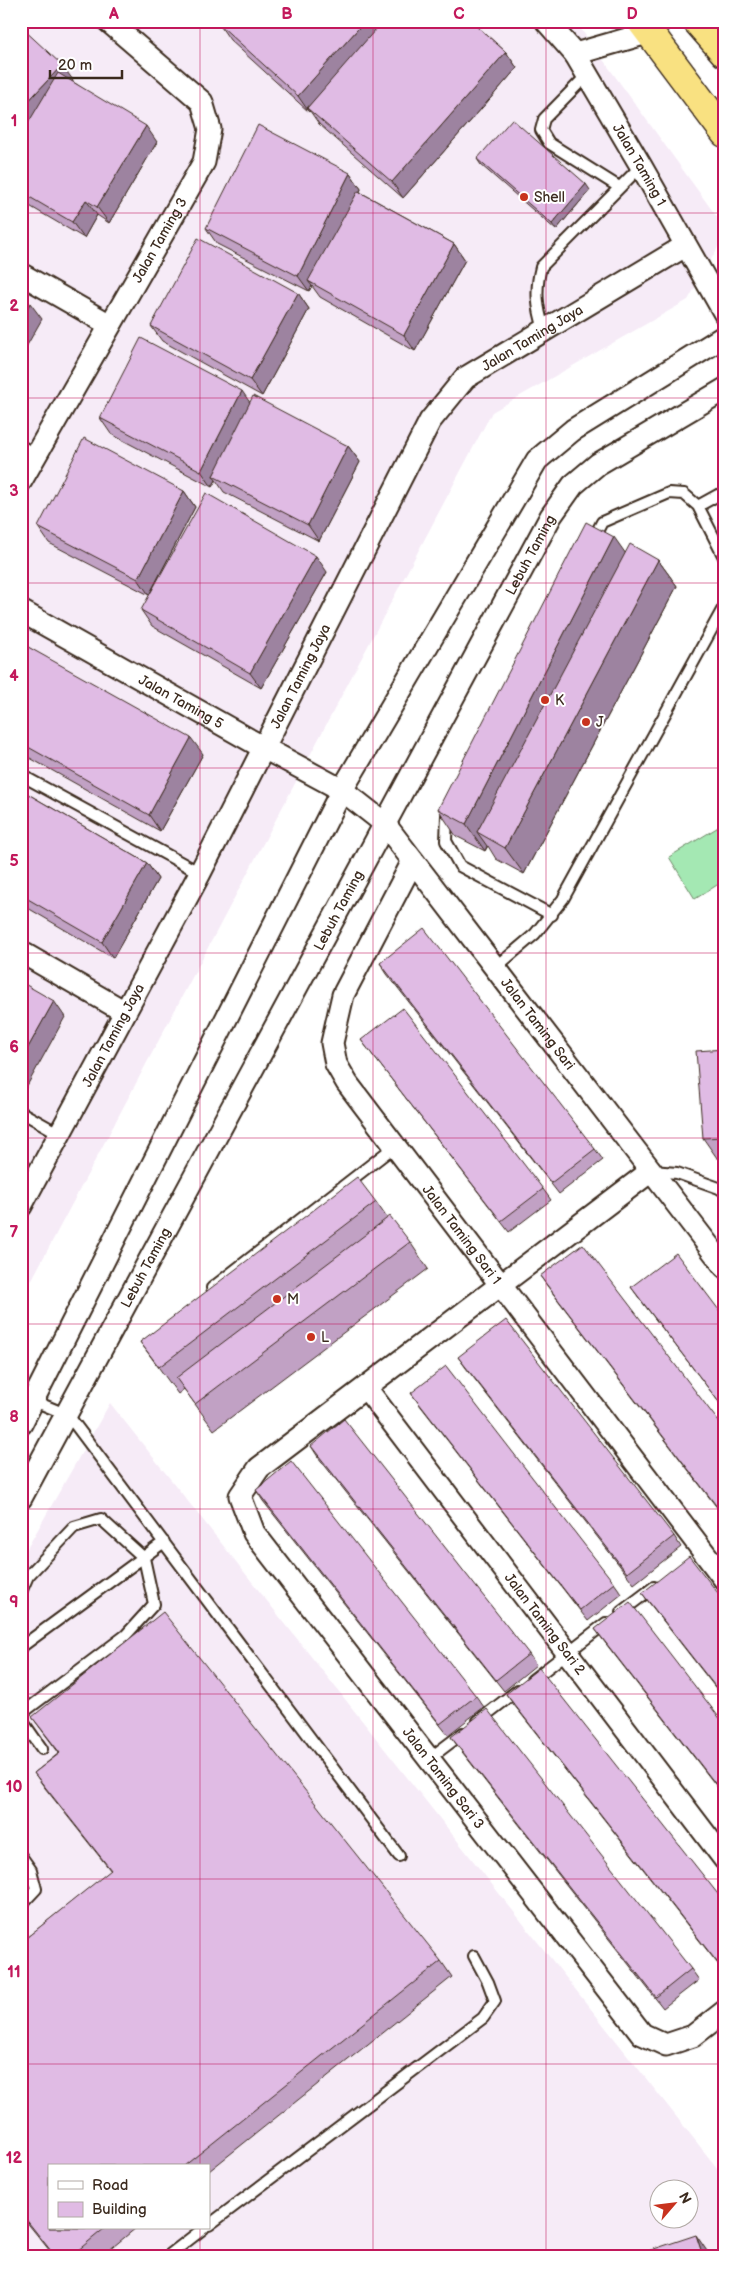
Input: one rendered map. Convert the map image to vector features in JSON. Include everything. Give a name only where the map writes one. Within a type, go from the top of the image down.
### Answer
[{"type":"highway","points":[[697,21],[725,53]]},
{"type":"highway","points":[[646,27],[725,133]]},
{"type":"street","name":"Jalan Taming 3","points":[[21,481],[29,450],[110,325],[204,162],[210,129],[202,102],[108,21]]},
{"type":"street","name":"Jalan Taming 1","points":[[546,21],[575,54],[725,314]]},
{"type":"street","points":[[575,54],[646,27]]},
{"type":"street","name":"Jalan Taming Jaya","points":[[21,1206],[200,873],[430,421],[465,378],[685,246]]},
{"type":"street","points":[[21,274],[110,325]]},
{"type":"street","points":[[21,1424],[342,790],[537,460],[573,430],[725,336]]},
{"type":"street","name":"Lebuh Taming","points":[[21,1498],[551,516],[572,485],[598,464],[725,388]]},
{"type":"street","name":"Jalan Taming 5","points":[[21,611],[342,790]]},
{"type":"street","name":"Jalan Taming Sari","points":[[342,790],[384,823],[725,1267]]},
{"type":"street","name":"Jalan Taming Sari 1","points":[[414,861],[343,995],[332,1043],[336,1064],[347,1083],[500,1285],[698,1553],[722,1570]]},
{"type":"street","points":[[21,952],[125,1012]]},
{"type":"street","points":[[366,1388],[651,1171]]},
{"type":"street","name":"Jalan Taming Sari 3","points":[[366,1388],[259,1468],[240,1496],[254,1533],[642,2034],[666,2045],[693,2036],[725,2011]]},
{"type":"street","name":"Jalan Taming Sari 2","points":[[366,1388],[725,1860]]},
{"type":"lane","points":[[587,75],[544,120],[541,130],[549,143],[619,187]]},
{"type":"lane","points":[[544,329],[538,311],[536,286],[540,267],[641,166]]},
{"type":"lane","points":[[589,548],[602,522],[669,493],[684,494],[698,506],[725,560]]},
{"type":"lane","points":[[698,506],[718,495],[725,494]]},
{"type":"lane","points":[[495,968],[535,934],[552,915],[568,890],[725,605]]},
{"type":"lane","points":[[21,775],[200,873]]},
{"type":"lane","points":[[456,798],[447,815],[446,841],[460,866],[552,915]]},
{"type":"lane","points":[[21,1112],[60,1134]]},
{"type":"lane","points":[[202,1295],[395,1146]]},
{"type":"lane","points":[[651,1171],[677,1173],[719,1188],[725,1192]]},
{"type":"lane","points":[[34,1401],[68,1414],[399,1856]]},
{"type":"lane","points":[[21,1592],[28,1576],[74,1527],[101,1519],[144,1558],[154,1604],[126,1635],[21,1714]]},
{"type":"lane","points":[[21,1647],[164,1542]]},
{"type":"lane","points":[[430,1758],[662,1580]]},
{"type":"lane","points":[[21,1719],[42,1750]]},
{"type":"lane","points":[[21,1856],[31,1870],[36,1889],[21,1905]]},
{"type":"lane","points":[[210,2224],[483,2018],[495,2001],[488,1982],[474,1956]]},
{"type":"lane","points":[[168,2256],[201,2230]]},
{"type":"shaded area","points":[[21,21],[575,21],[725,228],[725,235],[688,300],[492,412],[21,1300]]},
{"type":"shaded area","points":[[110,1403],[725,2178],[725,2256],[21,2256],[21,1559]]},
{"type":"green space","points":[[725,823],[725,880],[695,899],[669,857]]},
{"type":"building","points":[[221,21],[365,21],[298,96],[219,24]]},
{"type":"building","points":[[383,21],[471,21],[506,52],[392,182],[307,108]]},
{"type":"building","points":[[21,27],[62,65],[21,109]]},
{"type":"building","points":[[58,73],[146,126],[97,207],[86,200],[72,222],[21,192],[21,135]]},
{"type":"building","points":[[512,119],[586,184],[552,224],[477,159]]},
{"type":"building","points":[[258,125],[350,173],[298,276],[206,228]]},
{"type":"building","points":[[358,191],[454,244],[404,335],[308,281]]},
{"type":"building","points":[[198,238],[298,293],[250,380],[151,326]]},
{"type":"building","points":[[21,298],[30,303],[21,320]]},
{"type":"building","points":[[141,338],[242,391],[201,471],[100,418]]},
{"type":"building","points":[[253,396],[348,446],[308,525],[213,476]]},
{"type":"building","points":[[84,438],[184,491],[138,579],[38,527]]},
{"type":"building","points":[[206,493],[316,556],[250,673],[141,610]]},
{"type":"building","points":[[586,522],[614,537],[466,824],[438,809]]},
{"type":"building","points":[[630,544],[658,560],[505,848],[477,832]]},
{"type":"building","points":[[21,643],[191,738],[149,815],[21,743]]},
{"type":"building","points":[[21,790],[147,863],[102,942],[21,895]]},
{"type":"building","points":[[424,928],[595,1149],[551,1183],[380,963]]},
{"type":"building","points":[[21,982],[54,1001],[21,1060]]},
{"type":"building","points":[[403,1008],[543,1189],[501,1221],[361,1040]]},
{"type":"building","points":[[725,1049],[725,1137],[703,1138],[696,1051]]},
{"type":"building","points":[[357,1177],[376,1202],[159,1367],[140,1342]]},
{"type":"building","points":[[390,1216],[410,1242],[195,1404],[176,1378]]},
{"type":"building","points":[[583,1244],[725,1430],[725,1517],[540,1276]]},
{"type":"building","points":[[676,1253],[725,1318],[725,1410],[631,1287]]},
{"type":"building","points":[[506,1320],[674,1536],[627,1573],[458,1357]]},
{"type":"building","points":[[446,1366],[614,1583],[580,1610],[411,1393]]},
{"type":"building","points":[[344,1419],[529,1654],[496,1680],[311,1446]]},
{"type":"building","points":[[291,1461],[476,1696],[440,1724],[256,1490]]},
{"type":"building","points":[[689,1556],[725,1602],[725,1699],[642,1593]]},
{"type":"building","points":[[630,1602],[725,1725],[725,1796],[595,1629]]},
{"type":"building","points":[[163,1612],[441,1961],[187,2164],[48,2164],[48,2230],[103,2230],[71,2256],[55,2256],[21,2213],[21,1942],[111,1870],[34,1773],[60,1753],[32,1717]]},
{"type":"building","points":[[539,1668],[725,1903],[725,1956],[717,1962],[506,1694]]},
{"type":"building","points":[[487,1709],[691,1969],[656,1997],[451,1737]]},
{"type":"building","points":[[696,2235],[703,2256],[633,2256]]},
{"type":"place","name":"Shell","points":[[524,197]]},
{"type":"place","name":"K","points":[[545,700]]},
{"type":"place","name":"J","points":[[586,722]]},
{"type":"place","name":"M","points":[[277,1299]]},
{"type":"place","name":"L","points":[[311,1337]]}]
